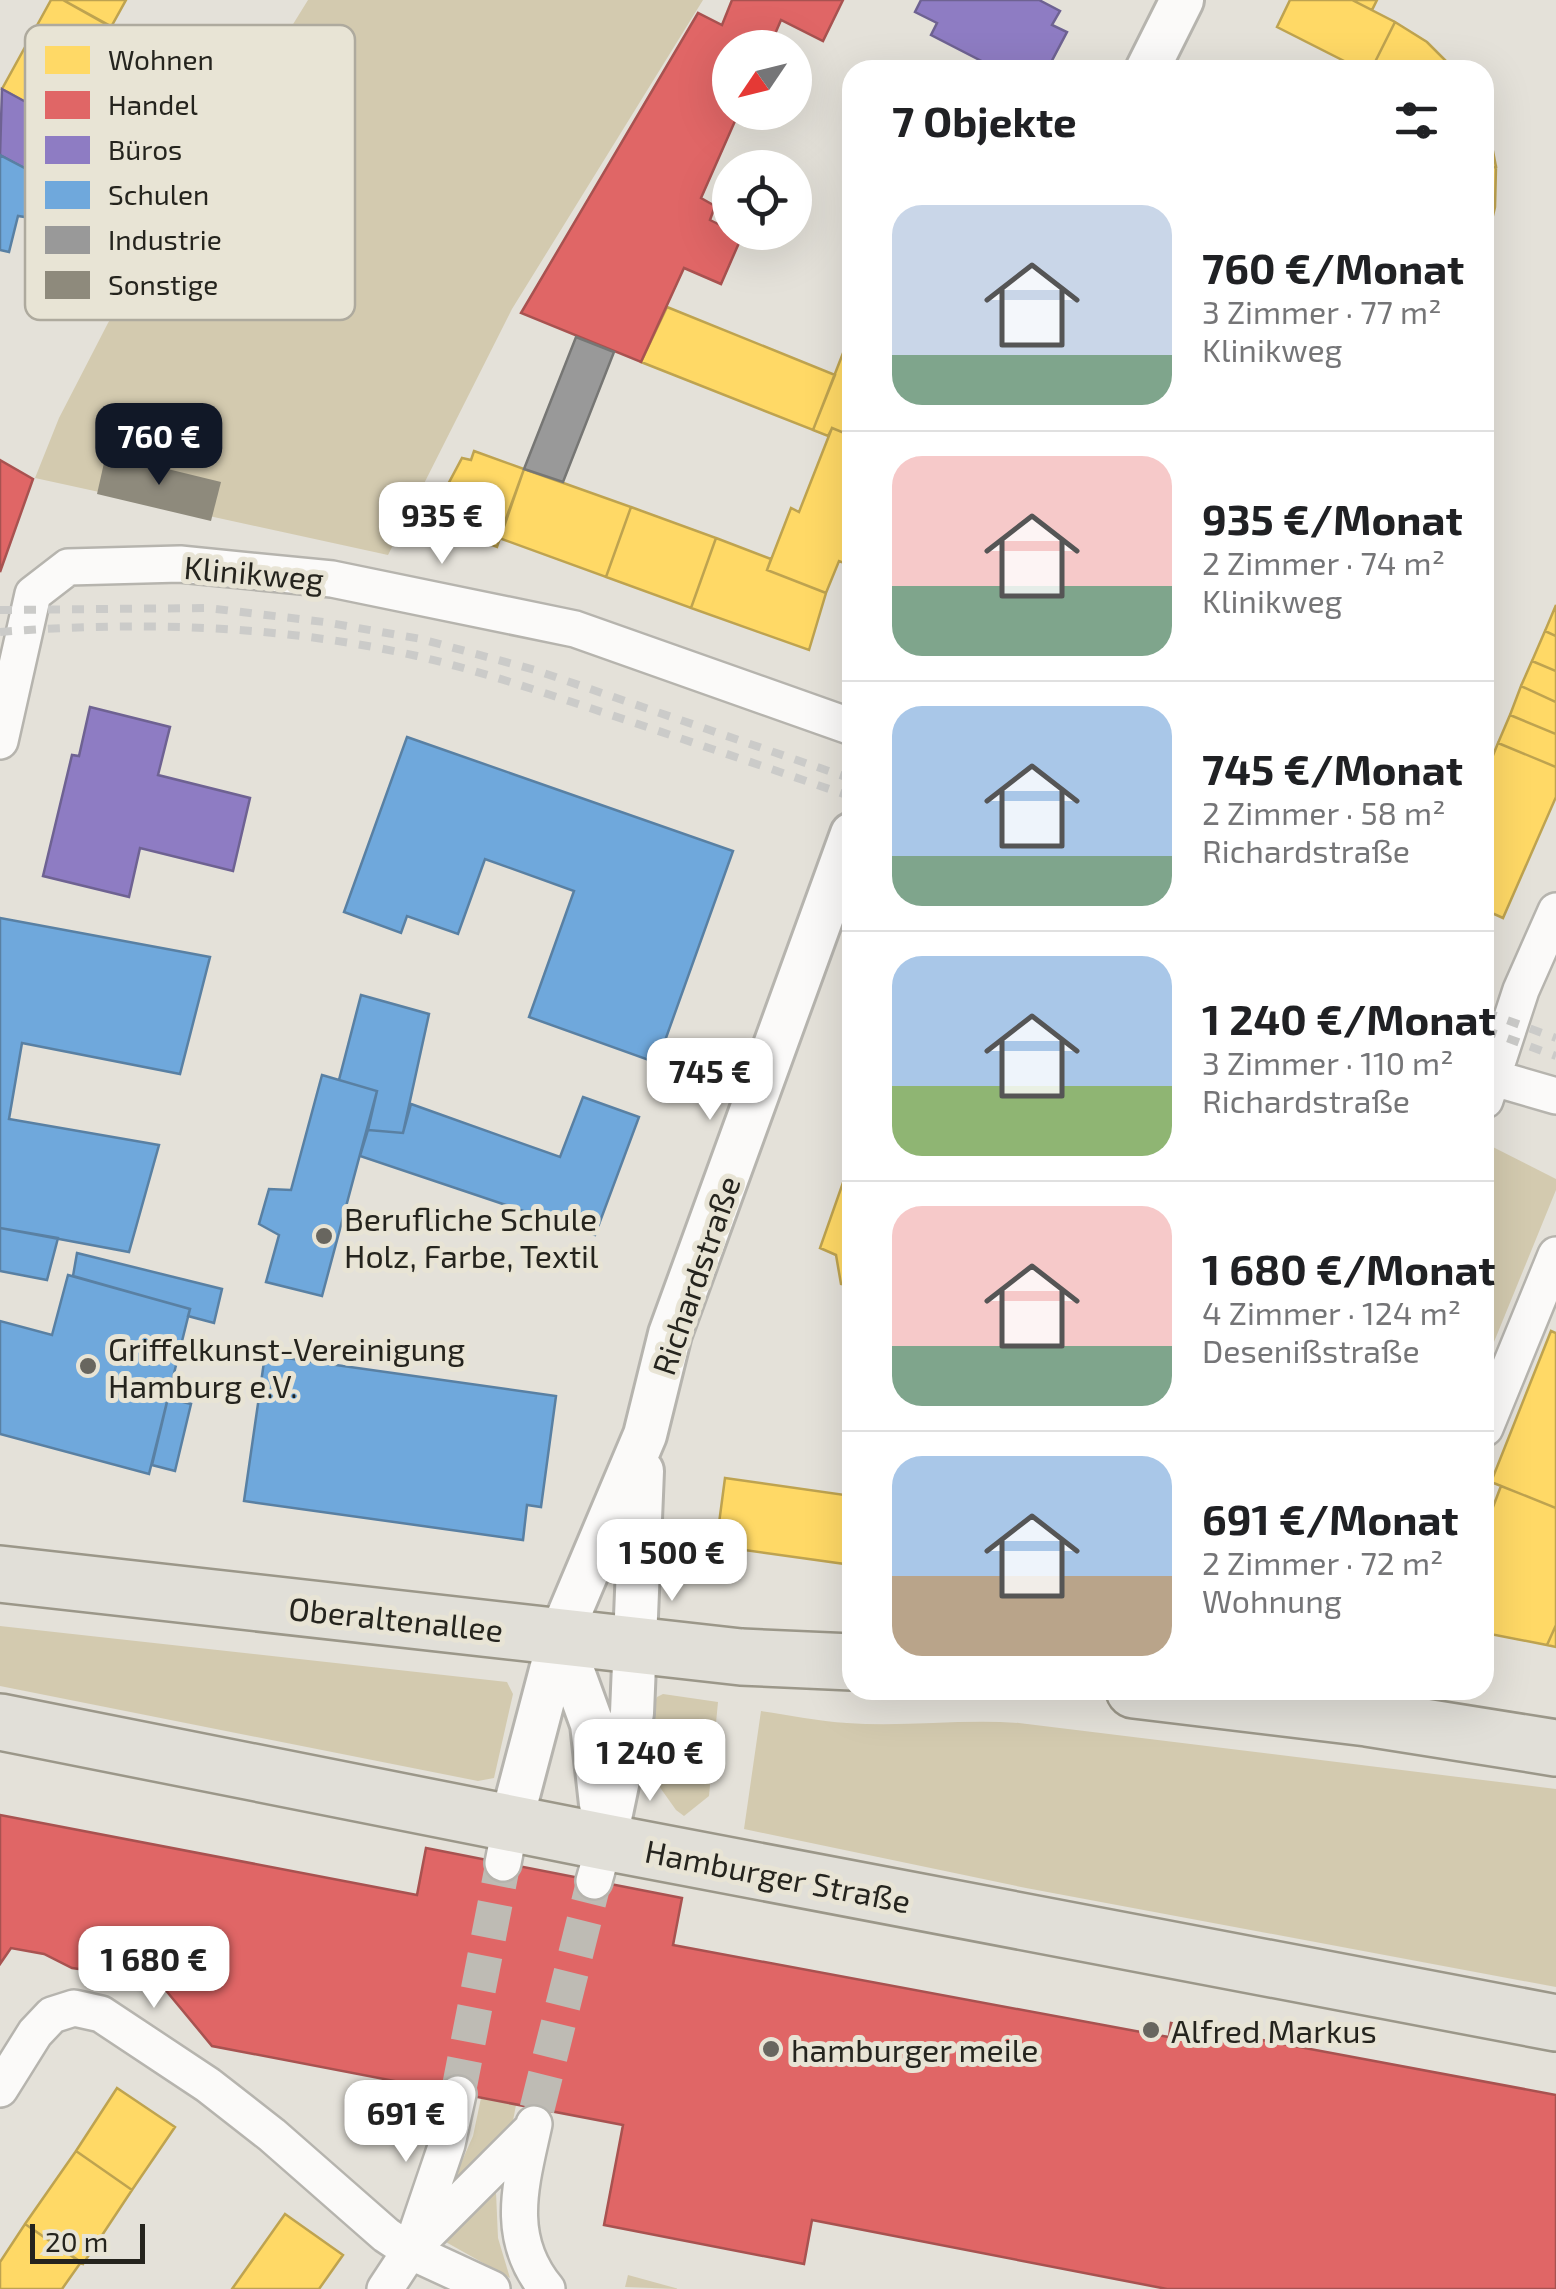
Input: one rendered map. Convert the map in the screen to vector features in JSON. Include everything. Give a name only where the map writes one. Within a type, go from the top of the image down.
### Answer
[{"type":"main road","name":"Oberaltenallee","points":[[0,1574],[760,1659],[842,1662]]},
{"type":"main road","points":[[1291,1700],[1372,1704],[1556,1748]]},
{"type":"main road","name":"Hamburger Straße","points":[[0,1722],[600,1862],[1556,2023]]},
{"type":"street","points":[[1152,60],[1182,0]]},
{"type":"street","name":"Klinikweg","points":[[0,742],[34,594],[68,567],[180,564],[332,579],[526,617],[575,629],[842,722]]},
{"type":"street","name":"Richardstraße","points":[[507,1842],[560,1636],[645,1436],[670,1334],[842,861]]},
{"type":"street","points":[[1494,1076],[1521,990],[1556,911]]},
{"type":"street","points":[[1494,1089],[1556,1096]]},
{"type":"street","points":[[1494,1406],[1556,1255]]},
{"type":"street","name":"Richardstraße","points":[[600,1862],[632,1713],[645,1436]]},
{"type":"street","points":[[560,1636],[592,1724],[600,1862]]},
{"type":"street","points":[[0,2089],[41,2024],[62,2010],[88,2009],[102,2014],[208,2085],[272,2135],[386,2235],[410,2251],[492,2289]]},
{"type":"street","points":[[410,2251],[447,2144],[458,2094]]},
{"type":"street","points":[[385,2289],[410,2251],[535,2119],[518,2221],[524,2253],[547,2289]]},
{"type":"shaded area","points":[[308,0],[703,0],[512,309],[388,555],[35,478],[59,418],[110,320],[355,320],[355,25],[293,25]]},
{"type":"shaded area","points":[[1494,1148],[1556,1179],[1556,1190],[1494,1342]]},
{"type":"shaded area","points":[[0,1626],[507,1682],[513,1694],[494,1778],[478,1781],[0,1686]]},
{"type":"shaded area","points":[[663,1694],[718,1702],[709,1796],[684,1816],[649,1772],[654,1704]]},
{"type":"shaded area","points":[[761,1711],[847,1723],[1019,1723],[1556,1789],[1556,1987],[1026,1888],[744,1829]]},
{"type":"shaded area","points":[[481,2098],[516,2105],[512,2126],[456,2182],[473,2136]]},
{"type":"shaded area","points":[[496,2192],[498,2238],[510,2278],[444,2241]]},
{"type":"shaded area","points":[[628,2275],[679,2289],[625,2287]]},
{"type":"building: Wohnen","points":[[51,0],[63,0],[109,25],[37,25]]},
{"type":"building: Wohnen","points":[[63,0],[126,0],[112,25]]},
{"type":"building: Wohnen","points":[[1290,0],[1352,0],[1395,22],[1376,60],[1342,60],[1277,27]]},
{"type":"building: Wohnen","points":[[1352,0],[1377,0],[1372,10]]},
{"type":"building: Wohnen","points":[[1395,22],[1427,42],[1445,60],[1376,60]]},
{"type":"building: Wohnen","points":[[25,47],[25,102],[2,89]]},
{"type":"building: Wohnen","points":[[667,307],[835,375],[813,430],[641,362]]},
{"type":"building: Wohnen","points":[[842,356],[842,432],[832,428],[828,436],[813,430]]},
{"type":"building: Wohnen","points":[[832,428],[842,432],[842,562],[839,561],[826,593],[767,570],[791,508],[799,512]]},
{"type":"building: Wohnen","points":[[474,451],[524,469],[497,547],[428,522],[462,458],[471,460]]},
{"type":"building: Wohnen","points":[[524,469],[631,507],[606,577],[499,538]]},
{"type":"building: Wohnen","points":[[631,507],[716,538],[691,608],[606,577]]},
{"type":"building: Wohnen","points":[[716,538],[771,559],[767,570],[826,593],[809,650],[691,608]]},
{"type":"building: Wohnen","points":[[1556,605],[1556,636],[1545,631]]},
{"type":"building: Wohnen","points":[[1545,631],[1556,636],[1556,671],[1532,661]]},
{"type":"building: Wohnen","points":[[1532,661],[1556,671],[1556,702],[1521,686]]},
{"type":"building: Wohnen","points":[[1521,686],[1556,702],[1556,734],[1510,715]]},
{"type":"building: Wohnen","points":[[1510,715],[1556,734],[1556,767],[1498,743]]},
{"type":"building: Wohnen","points":[[1498,743],[1556,767],[1556,797],[1503,918],[1494,914],[1494,753]]},
{"type":"building: Wohnen","points":[[842,1185],[842,1284],[836,1255],[820,1248]]},
{"type":"building: Wohnen","points":[[1551,1331],[1556,1333],[1556,1508],[1494,1483],[1494,1474]]},
{"type":"building: Wohnen","points":[[725,1478],[842,1495],[842,1564],[716,1546]]},
{"type":"building: Wohnen","points":[[1501,1486],[1556,1508],[1556,1625],[1547,1645],[1494,1635],[1494,1504]]},
{"type":"building: Wohnen","points":[[1556,1625],[1556,1647],[1547,1645]]},
{"type":"building: Wohnen","points":[[117,2088],[175,2127],[132,2190],[76,2151]]},
{"type":"building: Wohnen","points":[[76,2151],[132,2190],[83,2264],[25,2224]]},
{"type":"building: Wohnen","points":[[285,2214],[343,2255],[319,2289],[232,2289]]},
{"type":"building: Wohnen","points":[[25,2224],[81,2262],[62,2289],[0,2289],[0,2262]]},
{"type":"building: Handel","points":[[732,0],[843,0],[823,41],[812,36],[812,30],[801,30],[781,20],[777,30],[712,30],[712,130],[731,130],[722,150],[712,150],[712,173],[701,198],[712,204],[712,250],[736,250],[721,284],[684,268],[641,362],[521,313],[698,13],[722,25]]},
{"type":"building: Handel","points":[[0,460],[33,479],[0,572]]},
{"type":"building: Handel","name":"hamburger meile","points":[[0,1815],[417,1895],[426,1848],[682,1898],[673,1945],[1157,2035],[1169,2037],[1171,2023],[1556,2095],[1556,2289],[1167,2289],[812,2220],[804,2264],[604,2225],[623,2125],[212,2046],[154,1976],[106,1965],[86,1970],[72,1968],[44,1954],[11,1948],[0,1964]]},
{"type":"building: Büros","points":[[921,0],[1039,0],[1060,11],[1052,25],[1067,32],[1052,60],[980,60],[931,35],[937,23],[915,12]]},
{"type":"building: Büros","points":[[2,89],[25,102],[25,169],[0,155]]},
{"type":"building: Büros","points":[[90,707],[170,727],[158,775],[250,798],[233,871],[140,848],[129,897],[43,876],[72,755],[79,756]]},
{"type":"building: Schulen","points":[[0,155],[25,168],[25,217],[18,216],[9,252],[0,250]]},
{"type":"building: Schulen","points":[[407,737],[733,851],[657,1063],[529,1017],[574,891],[485,859],[458,934],[407,916],[401,933],[344,912]]},
{"type":"building: Schulen","points":[[0,918],[210,957],[180,1074],[22,1043],[9,1119],[159,1145],[129,1252],[0,1228]]},
{"type":"building: Schulen","points":[[361,995],[429,1014],[403,1133],[368,1130],[377,1091],[339,1080]]},
{"type":"building: Schulen","points":[[322,1075],[377,1091],[322,1296],[266,1282],[279,1235],[259,1224],[269,1189],[291,1190]]},
{"type":"building: Schulen","points":[[583,1097],[639,1117],[595,1235],[360,1156],[368,1130],[403,1133],[411,1104],[560,1157]]},
{"type":"building: Schulen","points":[[0,1228],[58,1238],[47,1280],[0,1271]]},
{"type":"building: Schulen","points":[[77,1253],[222,1289],[214,1323],[188,1316],[190,1309],[73,1276]]},
{"type":"building: Schulen","name":"Griffelkunst-Vereinigung Hamburg e.V.","points":[[68,1275],[190,1309],[149,1474],[0,1434],[0,1321],[52,1335]]},
{"type":"building: Schulen","points":[[265,1355],[556,1396],[541,1507],[527,1505],[523,1540],[244,1501]]},
{"type":"building: Schulen","points":[[168,1398],[191,1404],[175,1471],[152,1465]]},
{"type":"building: Industrie","points":[[576,337],[614,352],[563,482],[524,469]]},
{"type":"building: Sonstige","points":[[106,454],[221,482],[211,521],[97,494]]},
{"type":"tunnel","points":[[458,2094],[503,1863]]},
{"type":"tunnel","points":[[537,2109],[594,1881]]},
{"type":"railway","points":[[0,610],[208,608],[421,639],[535,670],[842,776]]},
{"type":"railway","points":[[0,632],[210,628],[365,646],[497,678],[842,794]]},
{"type":"railway","points":[[1494,1015],[1556,1038]]},
{"type":"railway","points":[[1494,1033],[1556,1056]]},
{"type":"place","name":"Berufliche Schule Holz, Farbe, Textil","points":[[324,1236]]},
{"type":"place","name":"Griffelkunst-Vereinigung Hamburg e.V.","points":[[88,1366]]},
{"type":"place","name":"Alfred Markus","points":[[1151,2030]]},
{"type":"place","name":"hamburger meile","points":[[771,2049]]}]
